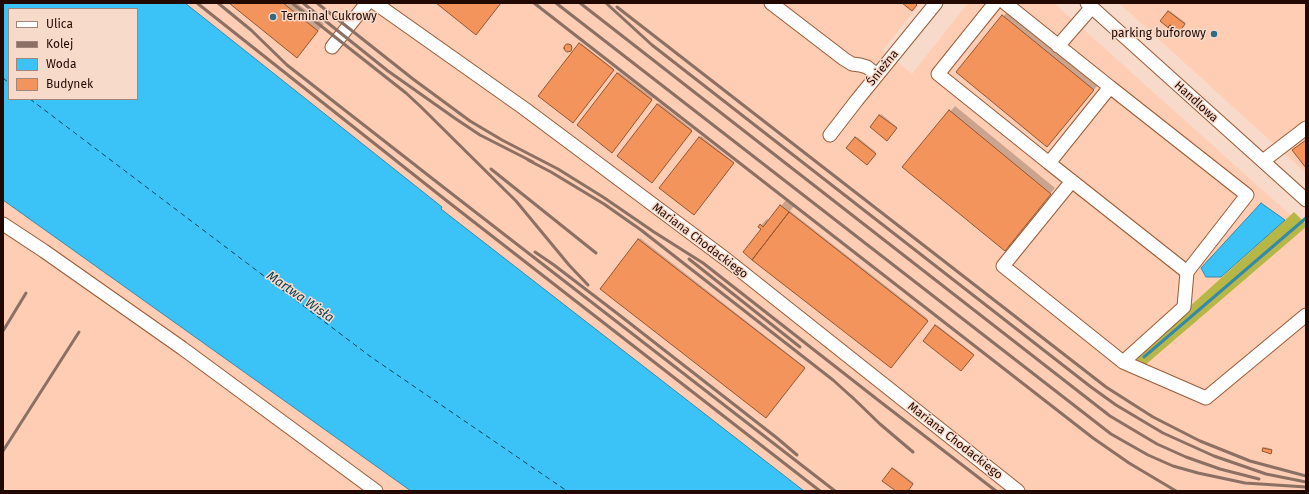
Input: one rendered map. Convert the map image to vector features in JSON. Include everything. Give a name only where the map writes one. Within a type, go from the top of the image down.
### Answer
[{"type":"street","points":[[332,47],[367,3]]},
{"type":"street","name":"Mariana Chodackiego","points":[[375,3],[525,109],[727,260],[1018,491]]},
{"type":"street","points":[[771,3],[844,59],[852,64],[867,67],[877,75]]},
{"type":"street","name":"Śnieżna","points":[[830,134],[936,3]]},
{"type":"street","points":[[995,3],[938,74],[1187,272]]},
{"type":"street","points":[[1005,3],[1247,195],[1187,272],[1184,307],[1123,362]]},
{"type":"street","points":[[1058,46],[1089,5]]},
{"type":"street","name":"Handlowa","points":[[1089,5],[1306,200]]},
{"type":"street","points":[[1049,163],[1110,87]]},
{"type":"street","points":[[1263,161],[1306,128]]},
{"type":"street","points":[[1072,180],[1003,266],[1123,362],[1206,398],[1306,314]]},
{"type":"street","points":[[3,224],[182,348],[376,491]]},
{"type":"shaded area","points":[[185,3],[917,3],[919,5],[883,50],[912,74],[968,3],[1054,3],[1306,229],[1306,491],[804,491],[440,209],[442,207]]},
{"type":"shaded area","points":[[1119,3],[1306,3],[1306,173],[1210,86]]},
{"type":"shaded area","points":[[3,200],[338,439],[411,491],[3,491]]},
{"type":"shaded area","points":[[1294,212],[1306,224],[1306,227],[1144,366],[1134,357]]},
{"type":"water","name":"Martwa Wisła","points":[[3,3],[185,3],[442,207],[441,209],[804,491],[411,491],[3,200]]},
{"type":"water","points":[[1261,203],[1285,220],[1221,277],[1206,277],[1201,268]]},
{"type":"building","name":"Terminal Cukrowy","points":[[229,3],[283,3],[318,31],[297,58]]},
{"type":"building","points":[[436,3],[501,3],[476,35]]},
{"type":"building","points":[[902,3],[915,3],[917,5],[912,11]]},
{"type":"building","points":[[1168,11],[1185,24],[1177,35],[1160,21]]},
{"type":"building","points":[[1002,15],[1094,90],[1047,147],[956,72]]},
{"type":"building","points":[[1170,25],[1176,31],[1175,32],[1168,27]]},
{"type":"building","points":[[579,43],[614,70],[573,123],[538,96]]},
{"type":"building","points":[[566,44],[570,44],[572,48],[570,52],[566,52],[564,50],[564,46]]},
{"type":"building","points":[[617,73],[652,100],[612,153],[577,125]]},
{"type":"building","points":[[657,104],[692,131],[652,183],[617,156]]},
{"type":"building","points":[[949,110],[1051,194],[1005,251],[902,167]]},
{"type":"building","points":[[879,115],[897,128],[887,141],[870,127]]},
{"type":"building","points":[[699,137],[734,163],[694,215],[659,188]]},
{"type":"building","points":[[855,137],[876,154],[867,165],[846,148]]},
{"type":"building","points":[[1306,140],[1306,168],[1292,150]]},
{"type":"building","points":[[780,205],[789,212],[752,260],[743,252],[761,229],[758,227],[760,224],[763,227]]},
{"type":"building","points":[[789,212],[928,321],[891,368],[752,260]]},
{"type":"building","points":[[638,239],[805,368],[766,418],[600,289]]},
{"type":"building","points":[[935,325],[974,355],[961,371],[923,341]]},
{"type":"building","points":[[1263,448],[1272,450],[1271,454],[1262,451]]},
{"type":"building","points":[[892,468],[913,484],[908,491],[896,491],[882,481]]},
{"type":"waterway","points":[[1144,357],[1306,218]]},
{"type":"ferry route","points":[[3,78],[8,82]]},
{"type":"ferry route","points":[[31,100],[371,357],[567,491]]},
{"type":"railway","points":[[197,3],[447,201],[820,491]]},
{"type":"railway","points":[[218,3],[251,30],[287,65],[835,491]]},
{"type":"railway","points":[[292,3],[406,93],[420,106],[516,201],[569,265],[588,285]]},
{"type":"railway","points":[[303,3],[388,71],[456,119],[480,135],[533,162]]},
{"type":"railway","points":[[317,3],[413,79],[470,121],[502,140],[558,169],[703,263],[996,491]]},
{"type":"railway","points":[[534,3],[1093,438],[1129,463],[1176,491]]},
{"type":"railway","points":[[556,3],[1111,434],[1148,455],[1173,466],[1198,473],[1245,483],[1306,487]]},
{"type":"railway","points":[[580,3],[1110,416],[1157,444],[1186,457],[1220,469],[1259,479]]},
{"type":"railway","points":[[606,3],[652,45],[1116,405],[1163,433],[1214,456],[1266,474],[1306,482]]},
{"type":"railway","points":[[617,7],[1106,387],[1153,417],[1200,441],[1250,461],[1306,476]]},
{"type":"railway","points":[[528,160],[604,204],[641,230],[833,380],[854,399]]},
{"type":"railway","points":[[491,169],[596,253]]},
{"type":"railway","points":[[535,252],[618,314],[797,455]]},
{"type":"railway","points":[[689,259],[800,347]]},
{"type":"railway","points":[[3,331],[26,293]]},
{"type":"railway","points":[[3,451],[79,332]]},
{"type":"railway","points":[[851,396],[880,424],[913,452]]},
{"type":"place","name":"Terminal Cukrowy","points":[[273,17]]},
{"type":"place","name":"parking buforowy","points":[[1214,34]]}]
